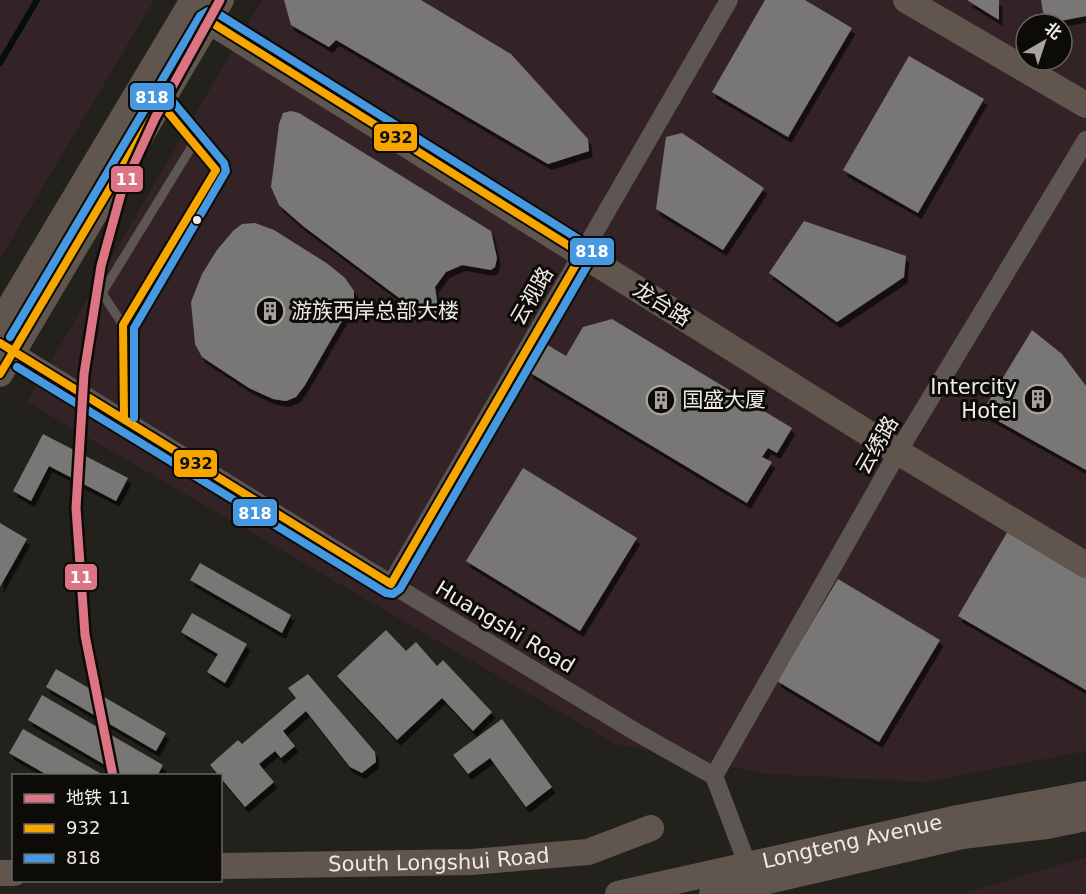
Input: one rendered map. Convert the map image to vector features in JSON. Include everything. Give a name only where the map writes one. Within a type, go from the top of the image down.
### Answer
[{"type":"main road","points":[[0,323],[193,0]]},
{"type":"main road","points":[[906,0],[1086,105]]},
{"type":"main road","points":[[0,374],[7,347],[161,104],[215,10]]},
{"type":"main road","name":"龙台路","points":[[215,10],[582,254],[898,452],[1086,565]]},
{"type":"main road","name":"Longteng Avenue","points":[[711,894],[752,875],[958,818],[1086,794]]},
{"type":"main road","name":"Longteng Avenue","points":[[618,894],[752,875],[962,836],[1047,826],[1086,818]]},
{"type":"main road","name":"South Longshui Road","points":[[222,866],[472,862],[588,852],[651,828]]},
{"type":"street","name":"云视路","points":[[391,584],[729,0]]},
{"type":"street","name":"云绣路","points":[[714,776],[898,452],[1086,140]]},
{"type":"street","name":"Huangshi Road","points":[[7,347],[391,584],[636,732],[714,776]]},
{"type":"street","points":[[714,776],[752,875]]},
{"type":"lane","points":[[124,418],[123,325],[216,170],[161,104]]},
{"type":"lane","points":[[123,325],[102,293],[194,143]]},
{"type":"shaded area","points":[[0,0],[154,0],[0,259]]},
{"type":"shaded area","points":[[262,0],[1086,0],[1086,751],[926,782],[768,774],[615,744],[27,402]]},
{"type":"shaded area","points":[[1086,857],[1086,894],[962,894]]},
{"type":"building","points":[[284,0],[421,0],[511,54],[588,139],[589,151],[548,164],[336,40],[329,47],[291,25]]},
{"type":"building","points":[[765,0],[805,0],[852,28],[788,137],[712,92]]},
{"type":"building","points":[[967,0],[999,0],[999,20]]},
{"type":"building","points":[[1041,0],[1086,0],[1086,16],[1074,18],[1074,12],[1043,12]]},
{"type":"building","points":[[909,56],[984,99],[918,213],[843,170]]},
{"type":"building","points":[[291,111],[299,113],[491,231],[497,258],[495,267],[491,270],[462,265],[446,272],[435,287],[439,315],[422,315],[303,226],[279,205],[271,187],[279,124],[283,113]]},
{"type":"building","points":[[682,133],[764,188],[723,250],[656,209],[666,137]]},
{"type":"building","points":[[804,221],[906,256],[904,277],[837,322],[769,273]]},
{"type":"building","name":"游族西岸总部大楼","points":[[255,223],[274,230],[328,264],[345,278],[354,291],[354,299],[305,385],[296,397],[286,401],[273,399],[249,388],[202,357],[195,344],[191,302],[202,274],[217,250],[233,231],[242,224]]},
{"type":"building","name":"国盛大厦","points":[[612,319],[792,428],[777,453],[768,448],[762,457],[772,462],[747,503],[529,372],[546,344],[566,356],[583,327]]},
{"type":"building","name":"Intercity Hotel","points":[[1032,330],[1062,354],[1086,386],[1086,470],[982,412]]},
{"type":"building","points":[[43,434],[128,478],[116,501],[49,466],[31,501],[13,491]]},
{"type":"building","points":[[523,468],[637,538],[580,631],[466,561]]},
{"type":"building","points":[[0,523],[27,539],[0,587]]},
{"type":"building","points":[[1012,524],[1086,568],[1086,690],[958,616]]},
{"type":"building","points":[[200,563],[291,615],[282,633],[190,580]]},
{"type":"building","points":[[838,579],[940,640],[879,742],[777,681]]},
{"type":"building","points":[[192,613],[247,644],[225,683],[207,672],[218,654],[181,632]]},
{"type":"building","points":[[386,630],[406,651],[416,642],[437,666],[443,660],[492,712],[473,731],[442,698],[397,740],[337,676]]},
{"type":"building","points":[[56,669],[166,733],[156,751],[46,687]]},
{"type":"building","points":[[308,674],[375,752],[376,762],[362,773],[350,767],[306,711],[283,731],[295,746],[281,758],[275,751],[259,764],[274,782],[245,807],[222,779],[222,774],[218,774],[210,765],[238,740],[242,744],[296,698],[288,688]]},
{"type":"building","points":[[42,695],[163,765],[158,774],[121,774],[28,720]]},
{"type":"building","points":[[502,719],[552,787],[526,807],[490,758],[468,774],[453,755]]},
{"type":"building","points":[[23,729],[102,774],[46,774],[9,753]]},
{"type":"waterway","points":[[0,63],[37,0]]},
{"type":"metro line","name":"11","points":[[113,774],[85,635],[76,508],[84,374],[101,266],[122,190],[155,118],[220,0]]},
{"type":"transit line","name":"818","points":[[10,337],[200,16],[208,11],[215,12],[588,245],[592,251],[591,259],[400,589],[393,594],[386,593],[17,367]]},
{"type":"transit line","name":"932","points":[[209,21],[582,254]]},
{"type":"transit line","name":"932","points":[[0,374],[209,21]]},
{"type":"transit line","name":"818","points":[[134,418],[134,328],[226,171],[224,163],[169,97]]},
{"type":"transit line","name":"932","points":[[124,418],[123,325],[216,170],[161,104]]},
{"type":"transit line","name":"932","points":[[391,584],[582,254]]},
{"type":"transit line","name":"932","points":[[0,343],[391,584]]},
{"type":"place","name":"游族西岸总部大楼","points":[[270,311]]},
{"type":"place","name":"Intercity Hotel","points":[[1038,399]]},
{"type":"place","name":"国盛大厦","points":[[661,400]]}]
